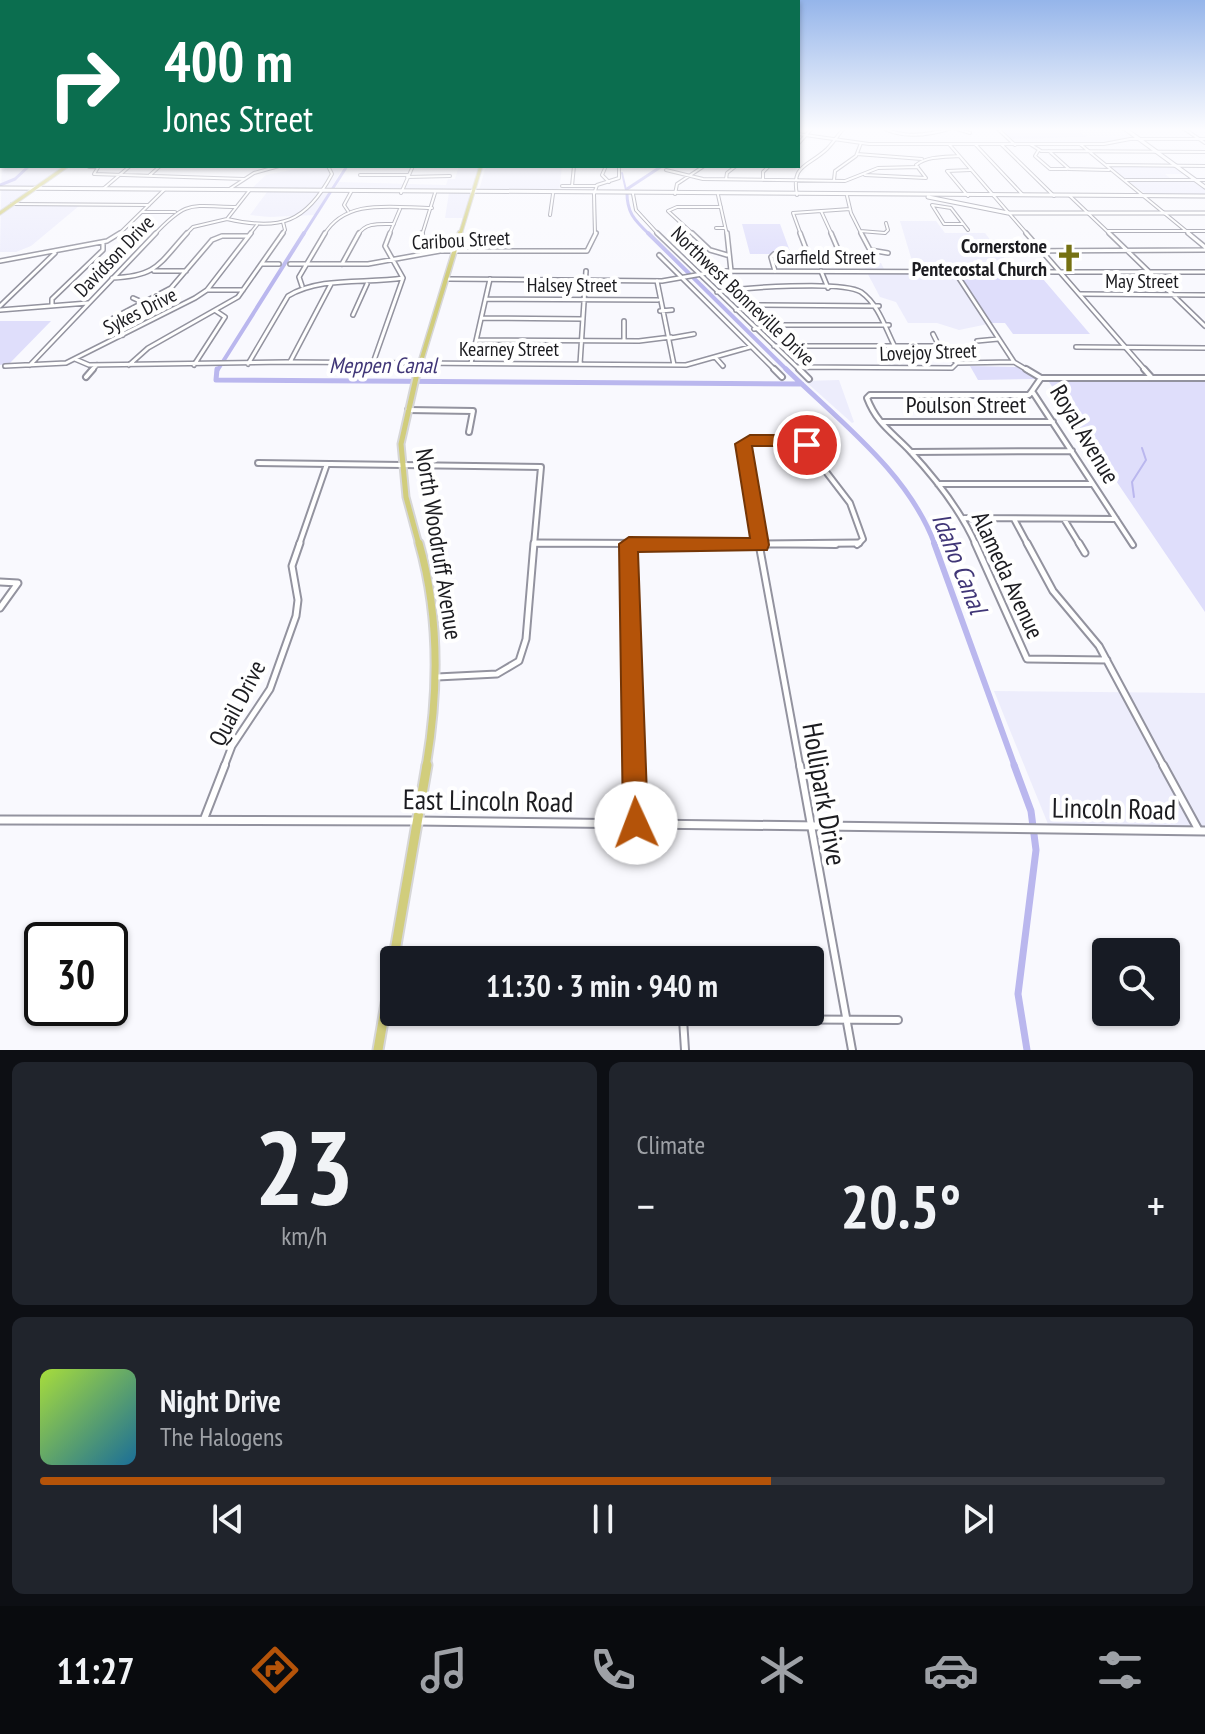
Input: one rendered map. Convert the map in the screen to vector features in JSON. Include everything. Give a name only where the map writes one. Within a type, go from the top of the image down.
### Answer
[{"type":"main road","points":[[0,213],[50,177]]},
{"type":"main road","name":"North Woodruff Avenue","points":[[378,1050],[435,716],[437,677],[432,595],[406,497],[401,444],[407,410],[478,177]]},
{"type":"main road","points":[[1192,177],[1205,187]]},
{"type":"main road","points":[[0,188],[1205,196]]},
{"type":"main road","points":[[879,196],[933,199],[968,196]]},
{"type":"main road","points":[[928,196],[944,204],[1008,213],[1205,213]]},
{"type":"main road","name":"East Lincoln Road","points":[[0,820],[1023,828]]},
{"type":"main road","name":"Lincoln Road","points":[[1023,828],[1202,831]]},
{"type":"street","points":[[103,189],[117,177]]},
{"type":"street","points":[[181,177],[244,179]]},
{"type":"street","points":[[227,191],[248,177]]},
{"type":"street","points":[[154,271],[201,222],[227,219],[257,225],[283,222],[307,212],[331,177]]},
{"type":"street","points":[[401,193],[408,177]]},
{"type":"street","points":[[572,186],[573,177]]},
{"type":"street","points":[[604,177],[609,182]]},
{"type":"street","points":[[562,186],[596,186],[619,177]]},
{"type":"street","points":[[675,194],[677,184],[687,177]]},
{"type":"street","points":[[698,177],[726,180],[851,180],[859,177]]},
{"type":"street","points":[[795,177],[797,193]]},
{"type":"street","points":[[906,177],[925,177]]},
{"type":"street","points":[[952,177],[968,196]]},
{"type":"street","points":[[976,177],[1152,378]]},
{"type":"street","points":[[1005,177],[1023,196]]},
{"type":"street","points":[[1035,177],[1054,196]]},
{"type":"street","points":[[1120,177],[1205,249]]},
{"type":"street","points":[[1124,180],[1205,180]]},
{"type":"street","points":[[594,194],[596,186]]},
{"type":"street","points":[[0,261],[103,243],[117,236],[164,190]]},
{"type":"street","points":[[227,219],[249,191]]},
{"type":"street","points":[[348,211],[344,205],[351,192]]},
{"type":"street","points":[[423,253],[421,238],[435,193]]},
{"type":"street","points":[[550,215],[553,194]]},
{"type":"street","name":"Caribou Street","points":[[290,264],[342,264],[456,251],[587,251],[596,234],[594,194]]},
{"type":"street","name":"Northwest Bonneville Drive","points":[[631,194],[642,219],[809,379]]},
{"type":"street","points":[[718,195],[731,251],[727,255]]},
{"type":"street","points":[[775,271],[771,256],[871,254],[847,196]]},
{"type":"street","points":[[1070,196],[1205,326]]},
{"type":"street","points":[[12,204],[149,205]]},
{"type":"street","points":[[963,224],[942,224],[931,206],[944,204],[951,208],[968,230]]},
{"type":"street","name":"Davidson Drive","points":[[30,365],[175,212],[195,206],[236,207]]},
{"type":"street","points":[[721,207],[694,210],[674,207],[668,211],[710,250],[727,255]]},
{"type":"street","points":[[302,286],[298,280],[332,221],[348,211],[432,208]]},
{"type":"street","points":[[400,209],[385,246],[403,278]]},
{"type":"street","points":[[808,254],[793,214],[850,209]]},
{"type":"street","points":[[821,211],[840,254]]},
{"type":"street","points":[[142,212],[175,212]]},
{"type":"street","points":[[129,365],[137,355],[216,311],[243,290],[285,230],[283,222]]},
{"type":"street","points":[[860,231],[885,233],[888,230],[886,223]]},
{"type":"street","points":[[342,264],[358,232],[365,225],[394,224]]},
{"type":"street","name":"Sykes Drive","points":[[5,366],[60,364],[75,359],[207,290],[257,225]]},
{"type":"street","points":[[716,228],[725,228]]},
{"type":"street","points":[[1106,231],[1205,231]]},
{"type":"street","points":[[123,335],[106,322],[171,288],[216,237],[248,236]]},
{"type":"street","points":[[52,306],[52,299],[103,250],[103,243]]},
{"type":"street","points":[[991,251],[1205,249]]},
{"type":"street","points":[[870,250],[888,253]]},
{"type":"street","points":[[0,308],[55,253]]},
{"type":"street","points":[[659,255],[782,377]]},
{"type":"street","points":[[727,255],[731,271]]},
{"type":"street","points":[[0,268],[8,261]]},
{"type":"street","points":[[262,264],[279,264]]},
{"type":"street","points":[[112,278],[139,277],[154,271],[186,271]]},
{"type":"street","points":[[580,364],[586,271]]},
{"type":"street","name":"Garfield Street","points":[[448,279],[657,281],[731,271],[1205,272]]},
{"type":"street","points":[[821,271],[828,288]]},
{"type":"street","name":"Royal Avenue","points":[[955,272],[1014,362],[1041,378],[1032,391],[1133,545]]},
{"type":"street","points":[[248,364],[288,296],[302,286],[367,284],[403,278]]},
{"type":"street","points":[[373,363],[403,278]]},
{"type":"street","points":[[471,363],[490,279]]},
{"type":"street","points":[[657,281],[660,311],[671,337],[674,365]]},
{"type":"street","points":[[290,362],[331,284]]},
{"type":"street","points":[[353,315],[367,284]]},
{"type":"street","points":[[717,292],[740,288],[857,290],[877,306],[894,345]]},
{"type":"street","points":[[207,290],[243,290]]},
{"type":"street","name":"May Street","points":[[1080,294],[1205,295]]},
{"type":"street","points":[[133,298],[142,302]]},
{"type":"street","name":"Halsey Street","points":[[486,299],[658,300]]},
{"type":"street","points":[[0,308],[37,310],[88,303]]},
{"type":"street","points":[[736,310],[758,305],[877,306]]},
{"type":"street","points":[[660,311],[672,310]]},
{"type":"street","points":[[194,365],[225,317],[216,311]]},
{"type":"street","points":[[482,318],[583,319]]},
{"type":"street","points":[[1199,320],[1205,320]]},
{"type":"street","points":[[624,321],[624,341]]},
{"type":"street","points":[[754,329],[773,325],[886,325]]},
{"type":"street","points":[[477,340],[624,341],[694,334]]},
{"type":"street","points":[[933,334],[939,346],[957,363]]},
{"type":"street","points":[[165,338],[172,341]]},
{"type":"street","points":[[977,341],[998,339]]},
{"type":"street","points":[[52,341],[60,341]]},
{"type":"street","points":[[774,346],[939,346]]},
{"type":"street","name":"Kearney Street","points":[[75,359],[97,365],[222,366],[290,362],[674,365],[750,347]]},
{"type":"street","points":[[1076,347],[1205,348]]},
{"type":"street","points":[[715,357],[723,366]]},
{"type":"street","name":"Lovejoy Street","points":[[795,367],[952,368],[957,363],[1014,362]]},
{"type":"street","points":[[86,377],[97,365]]},
{"type":"street","points":[[1041,378],[1205,378]]},
{"type":"street","name":"Alameda Avenue","points":[[1032,391],[1029,395],[870,395],[867,398],[874,417],[911,452],[964,518],[1027,659],[1107,660]]},
{"type":"street","points":[[407,410],[473,411],[469,432]]},
{"type":"street","name":"Poulson Street","points":[[880,422],[1053,422]]},
{"type":"street","name":"Hollipark Drive","points":[[760,545],[854,545],[862,542],[853,508],[804,443],[750,440],[743,444],[760,545],[845,1019],[852,1050]]},
{"type":"street","points":[[911,452],[1072,451]]},
{"type":"street","points":[[258,463],[541,467],[526,639],[519,661],[497,674],[437,677]]},
{"type":"street","name":"Quail Drive","points":[[203,821],[232,746],[270,689],[296,616],[298,600],[292,566],[327,463]]},
{"type":"street","points":[[938,484],[1093,484]]},
{"type":"street","points":[[964,518],[1116,519]]},
{"type":"street","points":[[1014,519],[1053,591],[1092,636],[1107,660],[1202,831]]},
{"type":"street","points":[[1064,519],[1085,553]]},
{"type":"street","points":[[535,543],[760,545]]},
{"type":"street","points":[[629,544],[636,823]]},
{"type":"street","points":[[0,582],[18,583],[0,608]]},
{"type":"street","points":[[685,1050],[683,1019],[898,1020]]},
{"type":"shaded area","points":[[2,177],[52,177],[14,204],[79,206],[31,246],[16,252],[0,252]]},
{"type":"shaded area","points":[[264,177],[337,177],[315,215],[250,215],[267,192],[249,191]]},
{"type":"shaded area","points":[[478,177],[466,218],[445,218],[449,193],[333,192],[339,182],[446,185],[448,179]]},
{"type":"shaded area","points":[[483,177],[561,177],[559,192],[479,190]]},
{"type":"shaded area","points":[[1123,177],[1171,179],[1125,179]]},
{"type":"shaded area","points":[[1128,181],[1195,182],[1205,189],[1205,195],[1146,194]]},
{"type":"shaded area","points":[[900,221],[936,221],[945,233],[985,233],[1015,272],[988,324],[959,330],[937,323],[908,323],[896,302],[880,297],[862,263],[881,263],[885,271],[915,271]]},
{"type":"shaded area","points":[[742,224],[780,224],[791,254],[750,254]]},
{"type":"shaded area","points":[[955,272],[1037,272],[1090,334],[1013,334],[1005,323],[987,323]]},
{"type":"shaded area","points":[[0,321],[51,321],[10,363],[0,365]]},
{"type":"shaded area","points":[[970,366],[1017,367],[1037,379],[978,380]]},
{"type":"shaded area","points":[[1051,378],[1205,378],[1205,612],[1049,382]]},
{"type":"shaded area","points":[[839,380],[854,422],[852,423],[805,381]]},
{"type":"shaded area","points":[[994,691],[1205,693],[1205,831],[1050,829]]},
{"type":"waterway","points":[[0,185],[17,177]]},
{"type":"waterway","name":"Meppen Canal","points":[[303,235],[340,177]]},
{"type":"waterway","points":[[623,177],[626,190]]},
{"type":"waterway","name":"Idaho Canal","points":[[645,177],[627,189],[632,215],[648,233]]},
{"type":"waterway","name":"Meppen Canal","points":[[217,371],[304,233]]},
{"type":"waterway","name":"Idaho Canal","points":[[648,233],[788,371]]},
{"type":"waterway","name":"Meppen Canal","points":[[217,369],[216,380],[802,384]]},
{"type":"waterway","name":"Idaho Canal","points":[[786,369],[802,384]]},
{"type":"waterway","name":"Idaho Canal","points":[[802,384],[890,471],[908,494],[935,545]]},
{"type":"waterway","points":[[1134,497],[1132,482],[1146,460],[1142,448]]},
{"type":"waterway","name":"Idaho Canal","points":[[934,543],[1015,767]]},
{"type":"waterway","name":"Idaho Canal","points":[[1014,765],[1031,811],[1036,850],[1018,994],[1027,1050]]},
{"type":"place","name":"Cornerstone Pentecostal Church","points":[[1069,258]]},
{"type":"route","points":[[636,823],[629,544],[760,545],[743,444],[750,440],[791,440],[807,445]]}]
